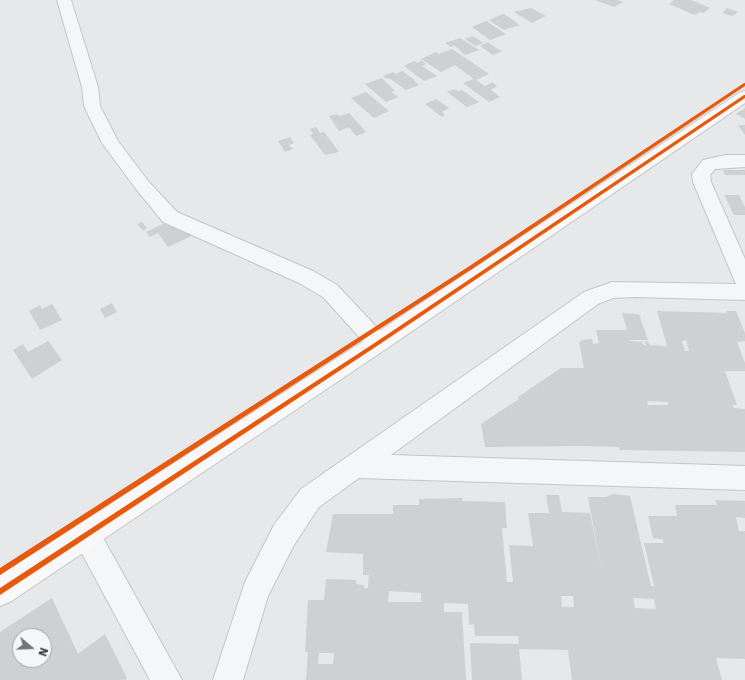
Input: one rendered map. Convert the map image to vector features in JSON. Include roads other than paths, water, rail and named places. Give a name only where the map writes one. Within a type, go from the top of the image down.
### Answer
[{"type":"street","points":[[64,0],[90,87],[92,106],[110,143],[142,185],[170,217],[243,251],[306,277],[330,292],[350,311],[368,334],[378,343]]},
{"type":"street","points":[[0,592],[378,343],[745,96]]},
{"type":"street","points":[[745,161],[726,161],[709,164],[701,174],[702,182],[745,282]]},
{"type":"street","points":[[228,680],[255,592],[284,535],[310,498],[591,298],[612,290],[628,289],[745,292]]},
{"type":"street","points":[[356,466],[745,478]]},
{"type":"street","points":[[86,535],[167,680]]}]
